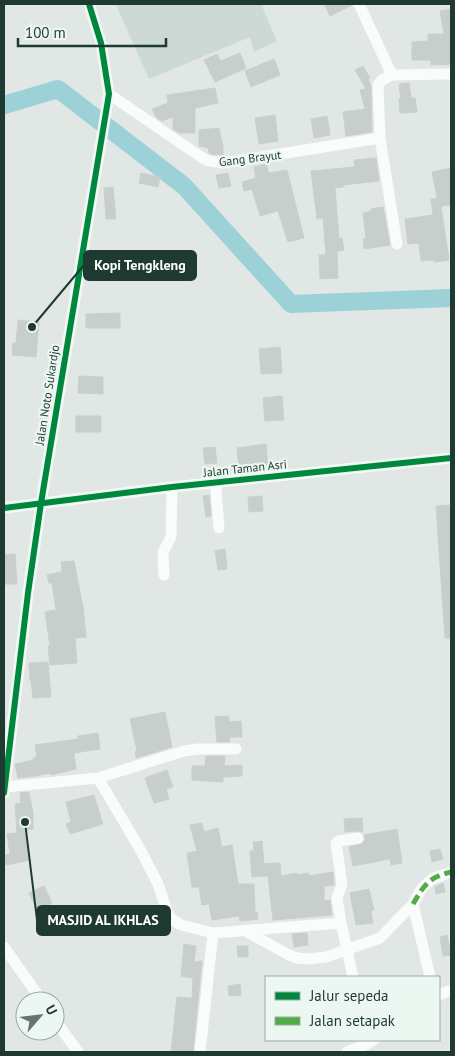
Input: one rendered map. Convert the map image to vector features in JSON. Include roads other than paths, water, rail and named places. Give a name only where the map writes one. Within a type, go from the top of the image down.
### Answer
[{"type":"street","name":"Jalan Noto Sukardjo","points":[[4,790],[41,504],[109,94],[101,44],[89,4]]},
{"type":"street","points":[[359,4],[392,75]]},
{"type":"street","points":[[397,244],[380,138],[378,85],[382,80],[392,75],[451,74]]},
{"type":"street","name":"Gang Brayut","points":[[109,94],[201,157],[216,163],[380,138]]},
{"type":"street","name":"Jalan Taman Asri","points":[[4,508],[172,487],[451,458]]},
{"type":"street","points":[[218,482],[216,490],[218,528]]},
{"type":"street","points":[[164,576],[163,552],[170,537],[172,487]]},
{"type":"street","points":[[4,790],[98,778],[184,751],[236,749]]},
{"type":"street","points":[[98,778],[140,849],[158,884],[168,914],[172,920],[181,925],[212,933],[247,932],[341,923]]},
{"type":"street","points":[[353,976],[341,923],[338,898],[342,884],[336,843],[358,838]]},
{"type":"street","points":[[247,932],[297,958],[318,958],[380,938],[413,904],[422,888],[432,879],[451,872]]},
{"type":"street","points":[[413,904],[430,976]]},
{"type":"street","points":[[200,1052],[212,933]]},
{"type":"street","points":[[4,947],[35,991]]},
{"type":"street","points":[[65,1034],[78,1052]]},
{"type":"street","points":[[347,1052],[366,1044]]},
{"type":"waterway","points":[[4,105],[58,89],[184,186],[291,304],[451,298]]},
{"type":"place","name":"Kopi Tengkleng","points":[[32,327]]},
{"type":"place","name":"MASJID AL IKHLAS","points":[[25,822]]}]
